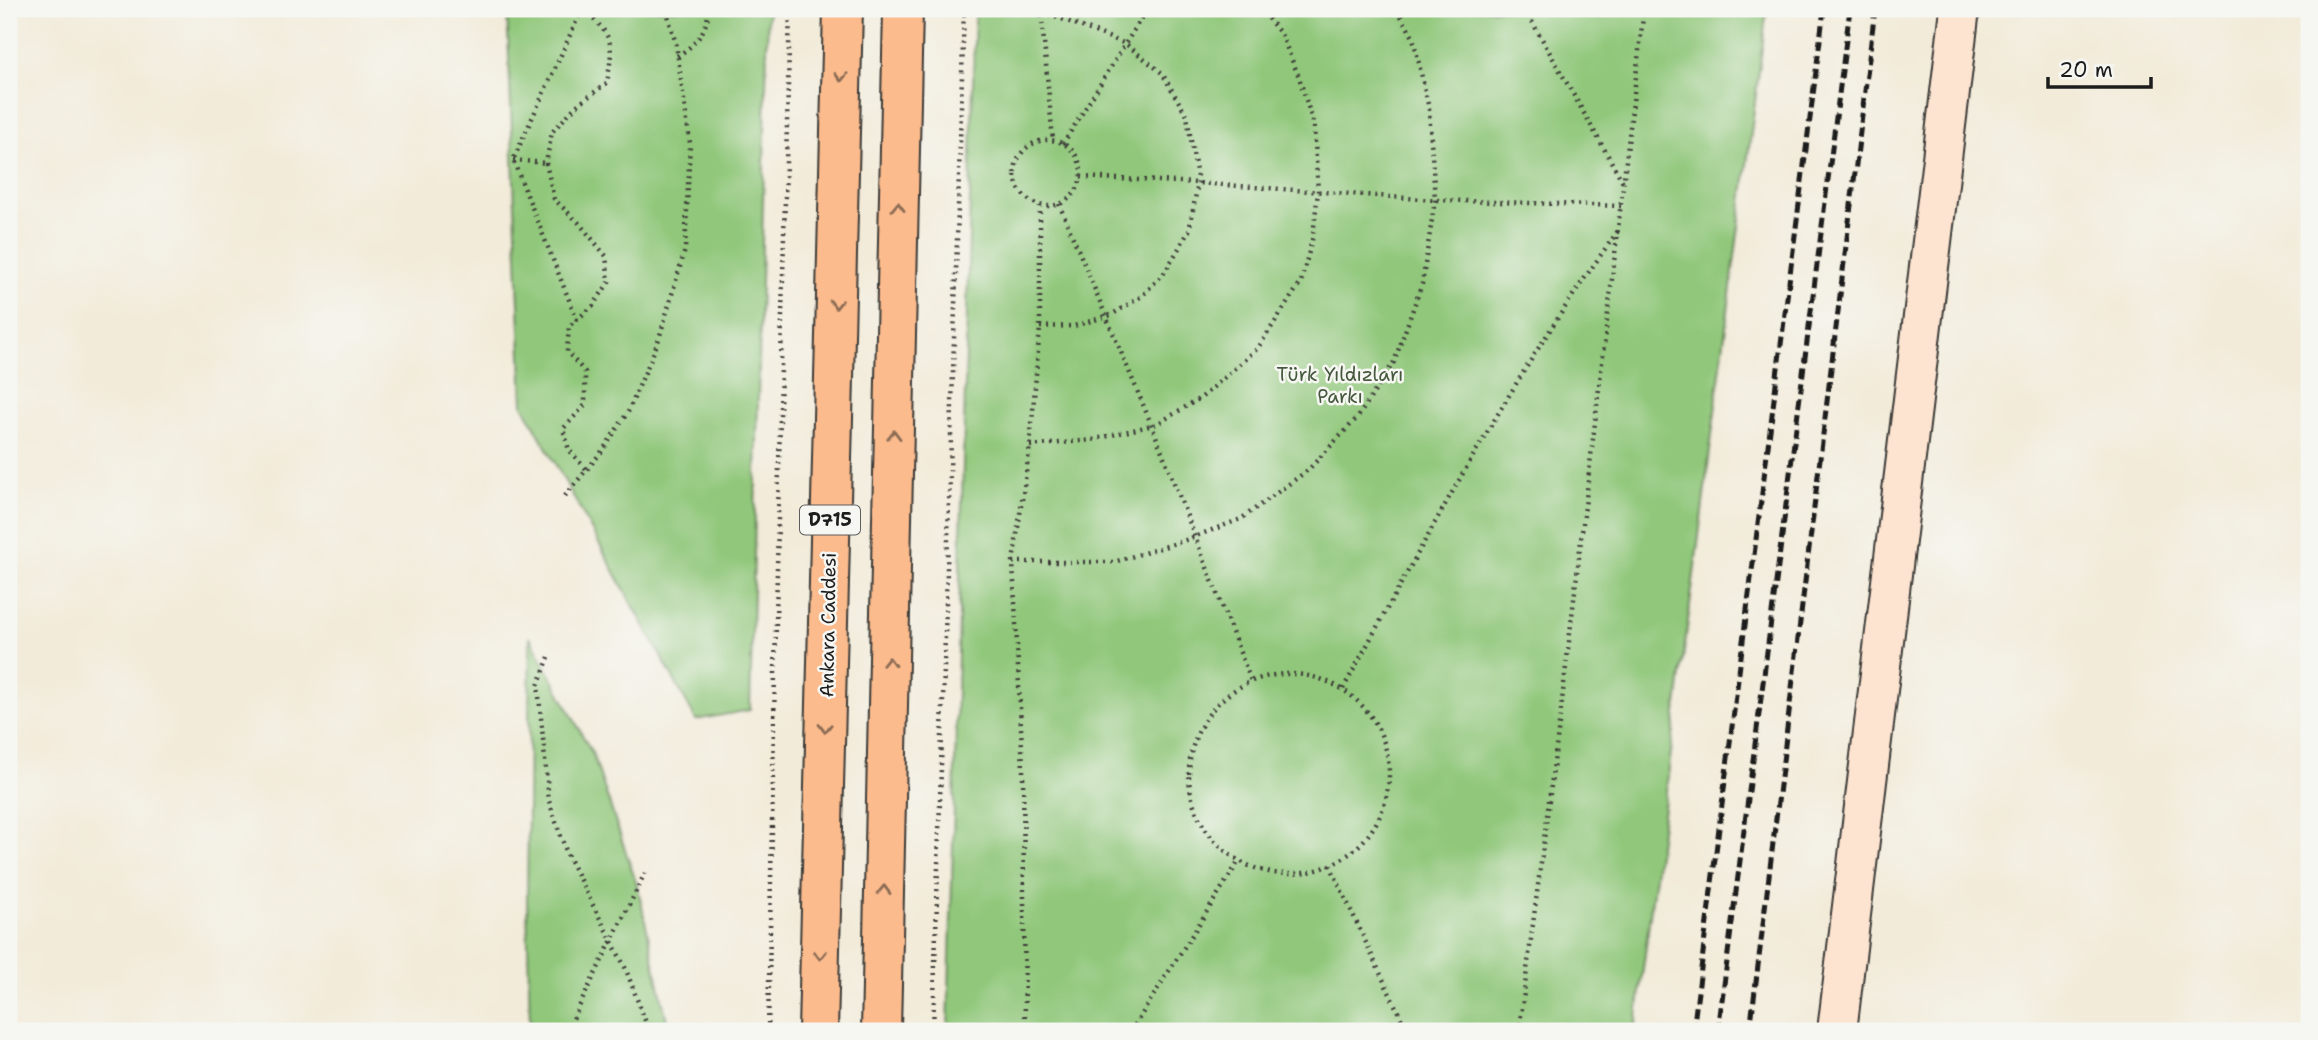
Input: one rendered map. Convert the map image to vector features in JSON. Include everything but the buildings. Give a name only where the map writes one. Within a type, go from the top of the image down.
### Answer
[{"type":"highway","name":"Ankara Caddesi","points":[[818,1031],[843,9]]},
{"type":"highway","points":[[881,1031],[903,9]]},
{"type":"street","points":[[1838,1031],[1960,9]]},
{"type":"path","points":[[577,320],[513,160],[583,9],[609,36],[611,58],[607,83],[576,106],[552,132],[546,163],[554,199],[579,223],[606,256],[609,282],[593,306],[577,320],[569,326],[567,352],[585,372],[585,405],[563,429],[569,450],[587,470]]},
{"type":"path","points":[[565,496],[603,450],[628,412],[658,342],[685,250],[690,143],[677,56],[666,9]]},
{"type":"path","points":[[677,56],[688,50],[705,30],[709,9]]},
{"type":"path","points":[[768,1031],[790,9]]},
{"type":"path","points":[[933,1031],[964,9]]},
{"type":"path","points":[[1063,144],[1147,9]]},
{"type":"path","points":[[1030,446],[1092,440],[1152,426],[1202,397],[1258,348],[1301,282],[1313,236],[1318,191],[1314,127],[1299,77],[1281,34],[1260,9]]},
{"type":"path","points":[[1013,562],[1114,562],[1241,519],[1308,470],[1358,416],[1394,362],[1422,284],[1435,200],[1429,108],[1413,37],[1397,9]]},
{"type":"path","points":[[1525,9],[1624,185]]},
{"type":"path","points":[[1519,1031],[1644,9]]},
{"type":"path","points":[[1040,327],[1074,326],[1106,317],[1142,296],[1165,272],[1189,231],[1198,183],[1187,116],[1162,73],[1126,44],[1041,10],[1053,141]]},
{"type":"path","points":[[1041,141],[1053,141],[1063,144],[1077,158],[1081,177],[1078,188],[1071,197],[1059,204],[1040,206],[1022,194],[1015,173],[1023,153],[1031,145],[1041,141]]},
{"type":"path","points":[[513,160],[546,163]]},
{"type":"path","points":[[1081,177],[1435,200],[1621,206]]},
{"type":"path","points":[[1059,204],[1152,426],[1251,681]]},
{"type":"path","points":[[1025,1031],[1023,769],[1013,562],[1030,446],[1040,327],[1040,206]]},
{"type":"path","points":[[1343,690],[1452,492],[1574,290],[1619,230]]},
{"type":"path","points":[[549,657],[538,686],[549,801],[568,857],[625,967],[649,1031]]},
{"type":"path","points":[[1283,674],[1314,677],[1343,690],[1367,711],[1383,739],[1389,770],[1386,802],[1372,831],[1349,856],[1318,871],[1284,875],[1251,868],[1239,861],[1222,850],[1201,824],[1189,791],[1189,757],[1201,725],[1222,699],[1251,681],[1283,674]]},
{"type":"path","points":[[1131,1031],[1239,861]]},
{"type":"path","points":[[1330,865],[1406,1031]]},
{"type":"path","points":[[567,1031],[645,873]]},
{"type":"green space","points":[[507,9],[768,9],[750,710],[696,720],[523,405]]},
{"type":"green space","name":"Türk Yıldızları Parkı","points":[[975,9],[1767,9],[1635,1031],[948,1031]]},
{"type":"green space","points":[[530,637],[593,755],[638,888],[669,1031],[530,1031],[527,900]]},
{"type":"railway","points":[[1693,1031],[1824,9]]},
{"type":"railway","points":[[1718,1031],[1850,9]]},
{"type":"railway","points":[[1750,1031],[1875,9]]}]
